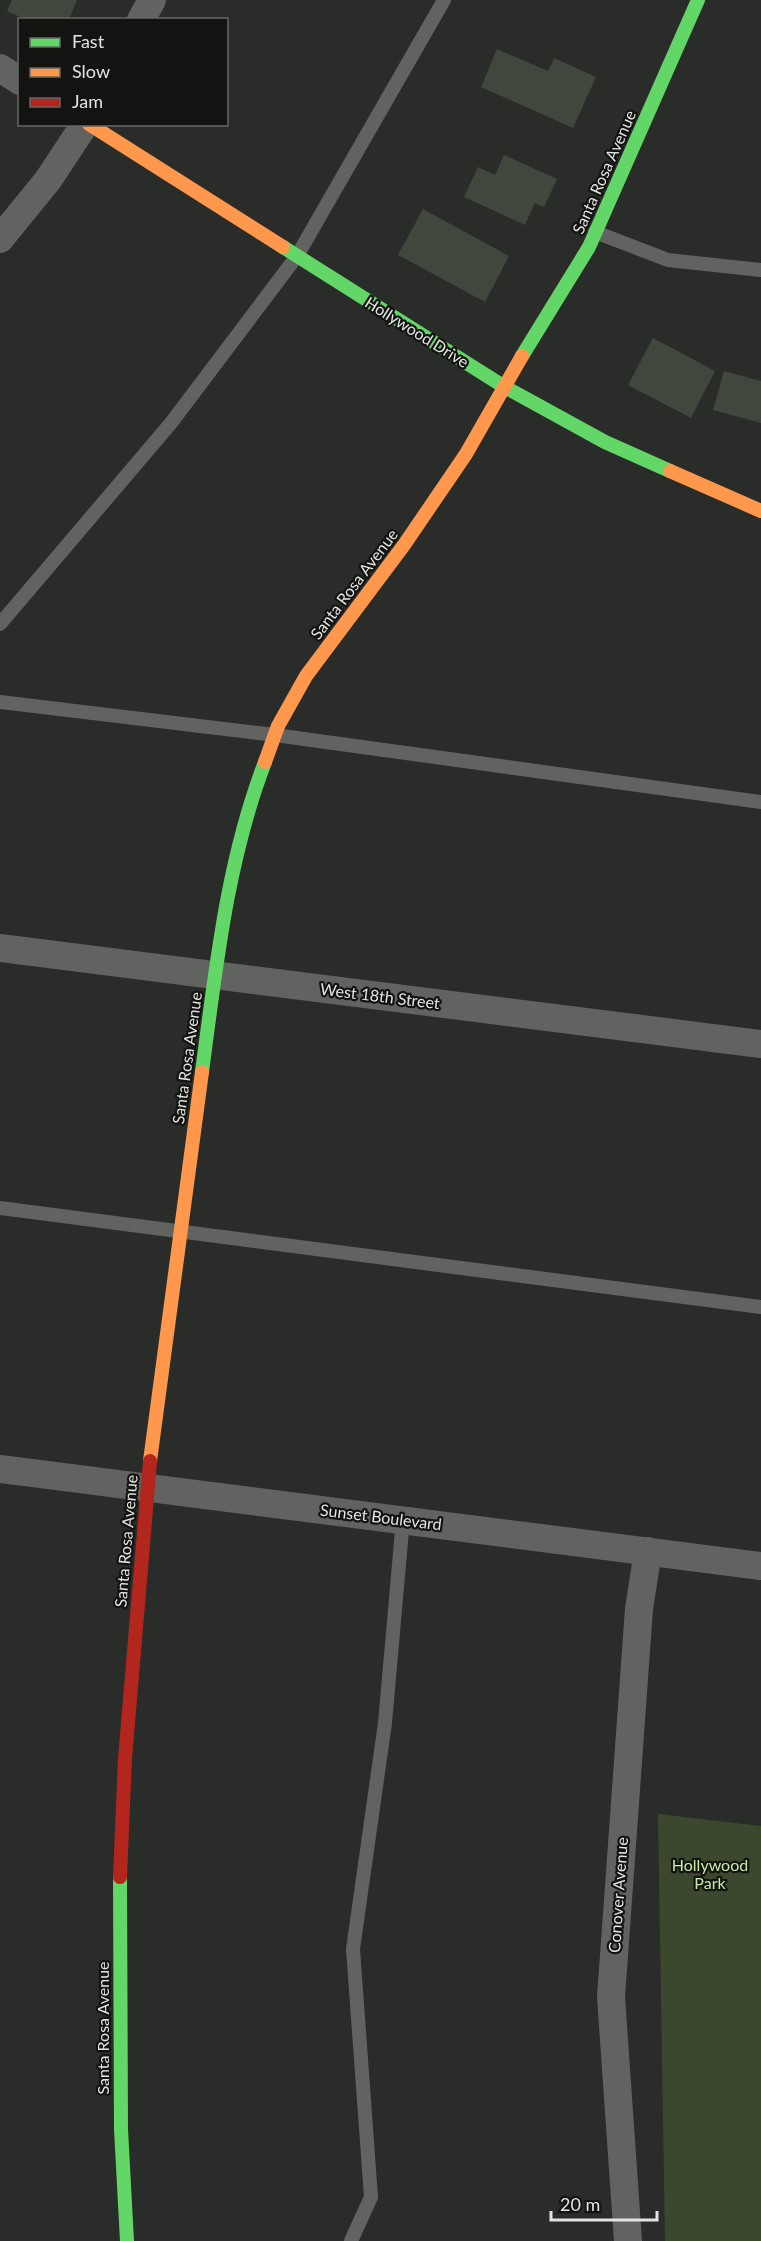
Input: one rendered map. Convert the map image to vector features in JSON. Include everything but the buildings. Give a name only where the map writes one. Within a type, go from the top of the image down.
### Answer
[{"type":"street","points":[[142,18],[152,0]]},
{"type":"street","name":"Santa Rosa Avenue","points":[[127,2241],[121,2129],[119,1907],[124,1759],[146,1487],[215,975],[236,855],[254,789],[275,735],[306,676],[404,545],[466,454],[503,386],[589,247],[698,0]]},
{"type":"street","points":[[0,68],[18,80]]},
{"type":"street","points":[[0,239],[48,180],[86,126]]},
{"type":"street","name":"Hollywood Drive","points":[[90,126],[503,386],[605,442],[761,511]]},
{"type":"street","name":"West 18th Street","points":[[0,948],[761,1044]]},
{"type":"street","name":"Sunset Boulevard","points":[[0,1469],[761,1566]]},
{"type":"street","name":"Conover Avenue","points":[[628,2241],[611,1997],[639,1609],[648,1551]]},
{"type":"lane","points":[[0,624],[171,423],[297,256],[444,0]]},
{"type":"lane","points":[[595,232],[668,260],[761,270]]},
{"type":"lane","points":[[0,702],[275,735],[761,802]]},
{"type":"lane","points":[[0,1208],[761,1307]]},
{"type":"lane","points":[[351,2241],[371,2197],[353,1949],[385,1723],[403,1520]]},
{"type":"green space","name":"Hollywood Park","points":[[658,1814],[761,1826],[761,2241],[665,2241]]},
{"type":"traffic: fast","points":[[522,356],[589,247],[698,0]]},
{"type":"traffic: fast","points":[[283,247],[503,386],[605,442],[670,471]]},
{"type":"traffic: fast","points":[[202,1072],[224,915],[241,837],[265,762]]},
{"type":"traffic: fast","points":[[120,1877],[121,2129],[127,2241]]},
{"type":"traffic: slow","points":[[92,126],[283,247]]},
{"type":"traffic: slow","points":[[265,762],[278,726],[306,676],[404,545],[466,454],[522,356]]},
{"type":"traffic: slow","points":[[670,471],[761,511]]},
{"type":"traffic: slow","points":[[150,1461],[202,1072]]},
{"type":"traffic: jam","points":[[120,1877],[125,1759],[150,1461]]}]
